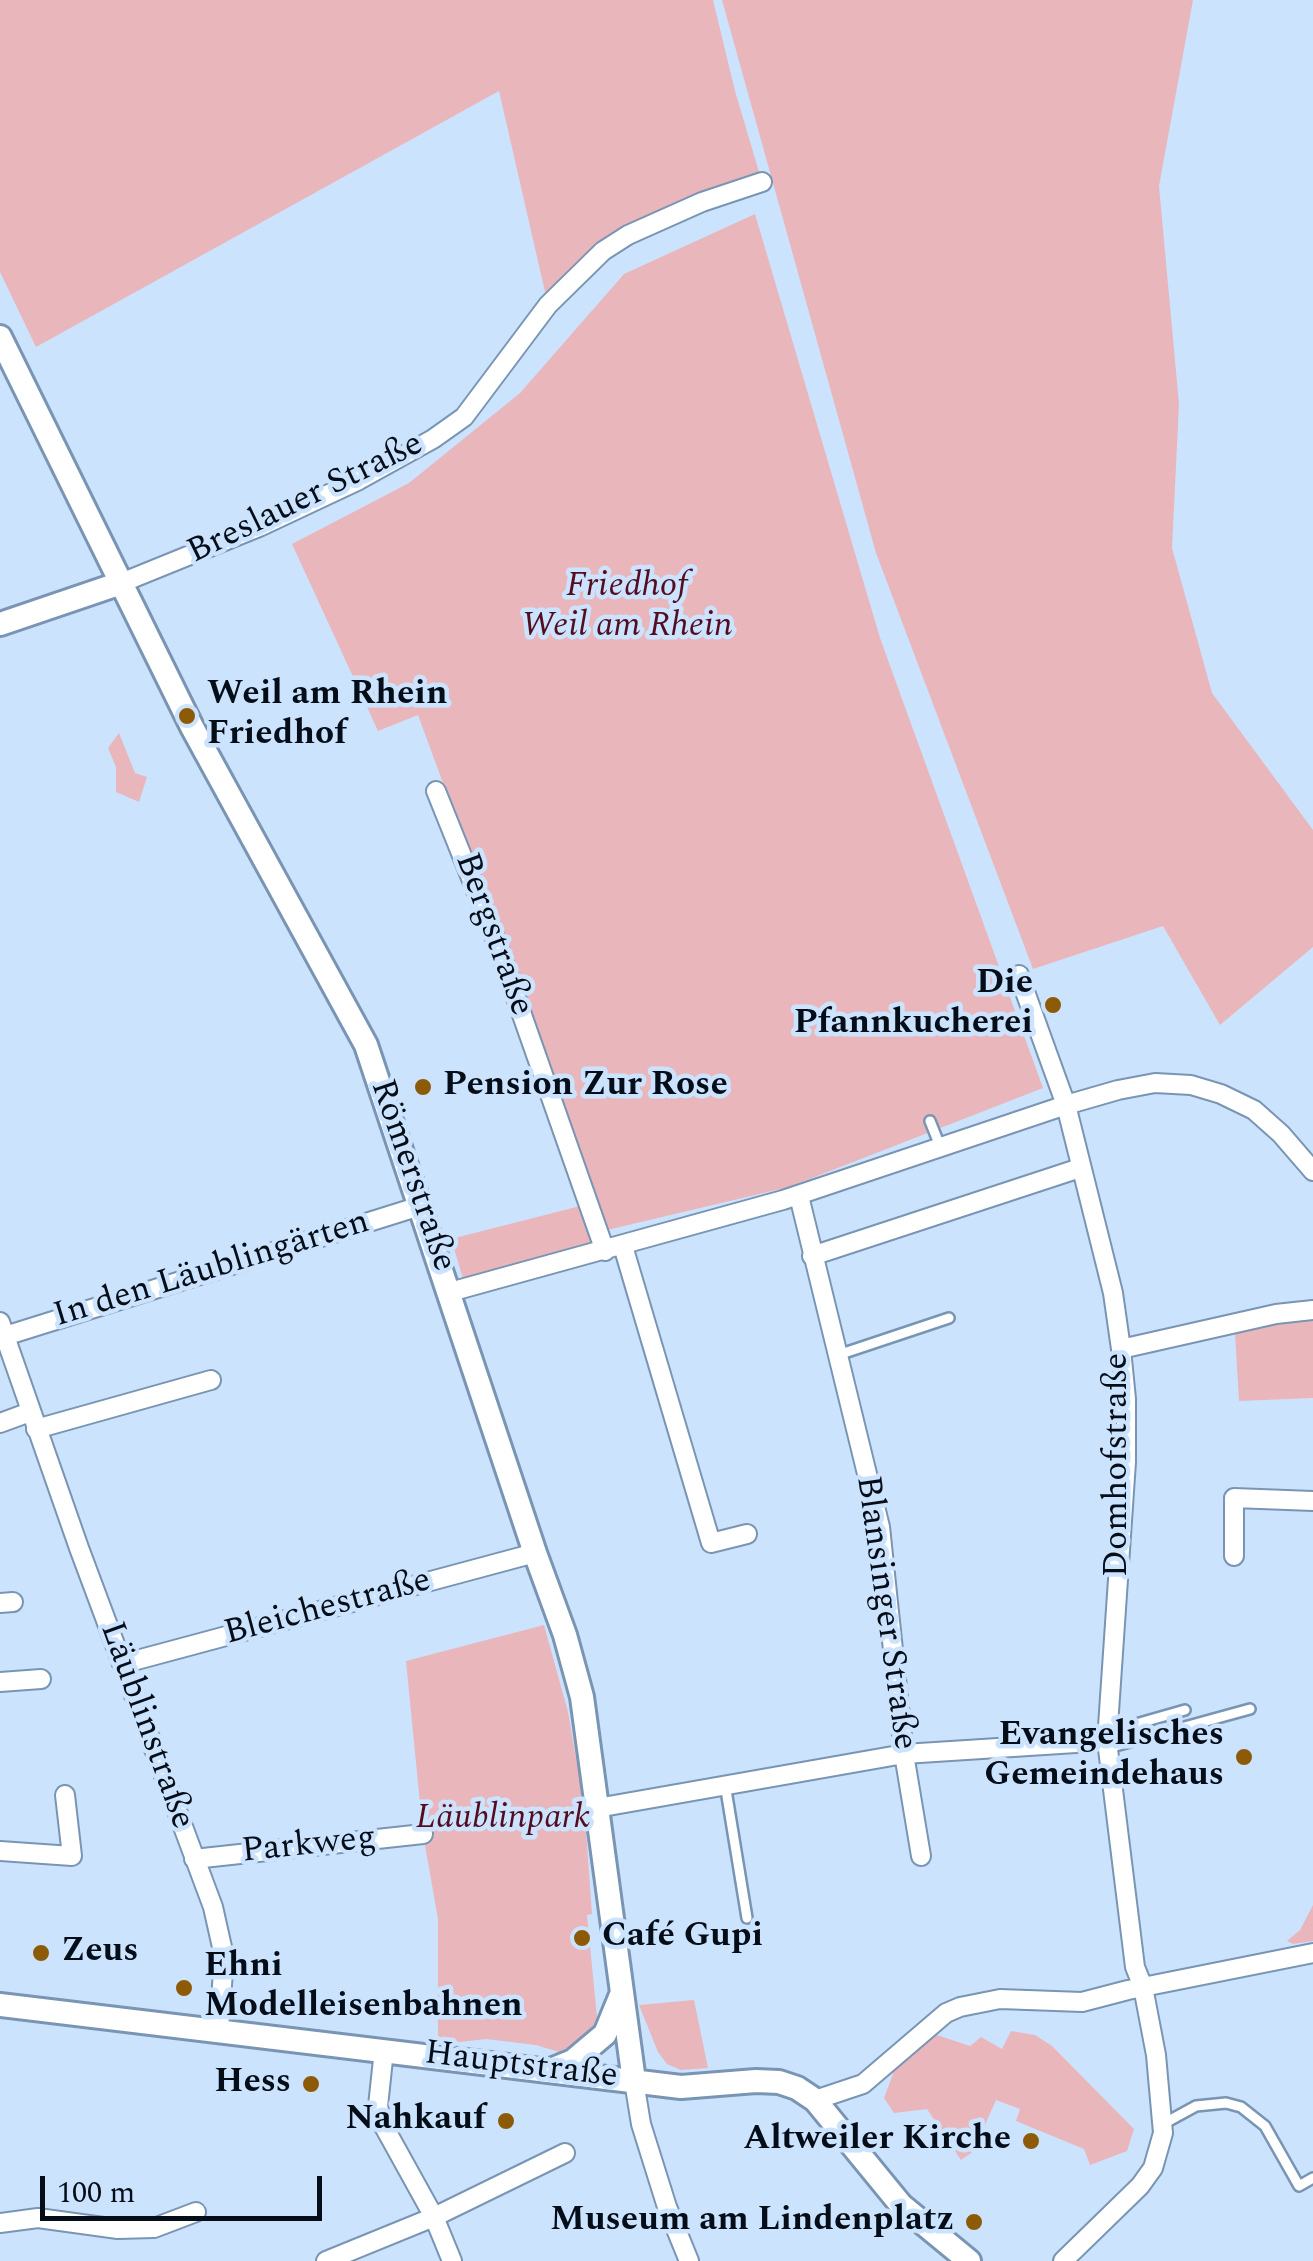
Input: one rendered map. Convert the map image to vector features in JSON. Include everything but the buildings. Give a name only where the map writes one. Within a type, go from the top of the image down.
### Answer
[{"type":"street","name":"Breslauer Straße","points":[[0,624],[121,584],[259,527],[359,480],[433,439],[464,417],[548,305],[602,251],[702,202],[762,182]]},
{"type":"street","name":"Römerstraße","points":[[0,338],[235,809],[366,1045],[565,1635],[582,1697],[634,2081]]},
{"type":"street","name":"Bergstraße","points":[[436,790],[614,1248],[712,1544],[747,1534]]},
{"type":"street","name":"Domhofstraße","points":[[1019,975],[1066,1105],[1113,1293],[1121,1349],[1126,1462],[1108,1741],[1134,1967],[1143,1987],[1156,2055],[1162,2124]]},
{"type":"street","points":[[450,1292],[799,1196],[1066,1105],[1155,1084],[1206,1089],[1254,1110],[1313,1171]]},
{"type":"street","points":[[812,1256],[1080,1168]]},
{"type":"street","name":"Blansinger Straße","points":[[799,1196],[880,1527],[904,1754],[921,1856]]},
{"type":"street","name":"In den Läublingärten","points":[[2,1329],[420,1206]]},
{"type":"street","points":[[1121,1349],[1276,1314],[1313,1310]]},
{"type":"street","name":"Läublinstraße","points":[[2,1329],[213,1907],[224,1956],[219,2029]]},
{"type":"street","points":[[0,1423],[33,1420],[211,1380]]},
{"type":"street","points":[[1234,1556],[1234,1498],[1313,1501]]},
{"type":"street","name":"Bleichestraße","points":[[122,1664],[535,1553]]},
{"type":"street","points":[[0,1682],[41,1680]]},
{"type":"street","points":[[597,1808],[904,1754],[1108,1741]]},
{"type":"street","points":[[0,1851],[72,1856],[65,1794]]},
{"type":"street","name":"Parkweg","points":[[194,1859],[423,1834]]},
{"type":"street","points":[[815,2100],[863,2084],[946,2013],[960,2007],[1000,1999],[1082,2002],[1313,1953]]},
{"type":"street","points":[[551,2070],[573,2061],[604,2034],[622,1992]]},
{"type":"street","name":"Hauptstraße","points":[[0,2005],[681,2087],[756,2080],[779,2082],[815,2100],[900,2205],[969,2261]]},
{"type":"street","points":[[384,2050],[378,2090],[382,2123],[434,2217],[452,2261]]},
{"type":"street","points":[[634,2081],[666,2207],[689,2261]]},
{"type":"street","points":[[1063,2261],[1140,2186],[1161,2147],[1162,2124]]},
{"type":"street","points":[[326,2261],[434,2217],[564,2153]]},
{"type":"street","points":[[0,2223],[38,2218],[118,2229],[154,2228],[196,2212]]},
{"type":"lane","points":[[930,1121],[940,1148]]},
{"type":"lane","points":[[837,1356],[949,1318]]},
{"type":"lane","points":[[1108,1741],[1250,1709]]},
{"type":"lane","points":[[1108,1741],[1185,1710]]},
{"type":"lane","points":[[725,1784],[747,1918]]},
{"type":"lane","points":[[1162,2124],[1196,2106],[1226,2103],[1241,2107],[1265,2126],[1299,2186],[1313,2178]]},
{"type":"green space","points":[[0,0],[713,0],[762,182],[628,235],[548,305],[499,91],[36,347],[0,272]]},
{"type":"green space","points":[[722,0],[1193,0],[1159,186],[1179,404],[1172,548],[1212,693],[1313,830],[1313,947],[1220,1025],[1163,926],[1033,969],[876,553]]},
{"type":"green space","name":"Friedhof Weil am Rhein","points":[[755,214],[880,638],[1043,1088],[789,1187],[607,1230],[418,715],[378,731],[292,544],[409,483],[520,393],[624,274]]},
{"type":"green space","points":[[119,733],[135,773],[147,777],[139,802],[116,792],[116,767],[108,748]]},
{"type":"green space","points":[[588,1204],[605,1251],[466,1288],[451,1239]]},
{"type":"green space","points":[[1298,1317],[1313,1321],[1313,1398],[1239,1401],[1235,1333]]},
{"type":"green space","name":"Läublinpark","points":[[544,1625],[568,1712],[584,1803],[592,1914],[587,1915],[597,2017],[582,2040],[559,2052],[486,2039],[438,2040],[438,1919],[423,1834],[406,1661]]},
{"type":"green space","points":[[1313,1905],[1313,1941],[1287,1941],[1300,1930]]},
{"type":"green space","points":[[694,2000],[708,2068],[681,2070],[667,2064],[658,2052],[639,2005]]},
{"type":"green space","points":[[1011,2031],[1035,2035],[1052,2046],[1134,2129],[1127,2151],[1090,2165],[1084,2149],[1016,2121],[1020,2109],[996,2100],[984,2127],[1000,2133],[961,2160],[927,2109],[894,2113],[884,2098],[897,2063],[937,2035],[970,2046],[981,2037],[1002,2049]]},
{"type":"place","name":"Weil am Rhein Friedhof","points":[[187,716]]},
{"type":"place","name":"Die Pfannkucherei","points":[[1053,1005]]},
{"type":"place","name":"Pension Zur Rose","points":[[423,1087]]},
{"type":"place","name":"Evangelisches Gemeindehaus","points":[[1244,1757]]},
{"type":"place","name":"Café Gupi","points":[[582,1938]]},
{"type":"place","name":"Zeus","points":[[41,1953]]},
{"type":"place","name":"Ehni Modelleisenbahnen","points":[[184,1988]]},
{"type":"place","name":"Hess","points":[[311,2084]]},
{"type":"place","name":"Nahkauf","points":[[506,2121]]},
{"type":"place","name":"Altweiler Kirche","points":[[1031,2141]]},
{"type":"place","name":"Museum am Lindenplatz","points":[[974,2222]]}]
